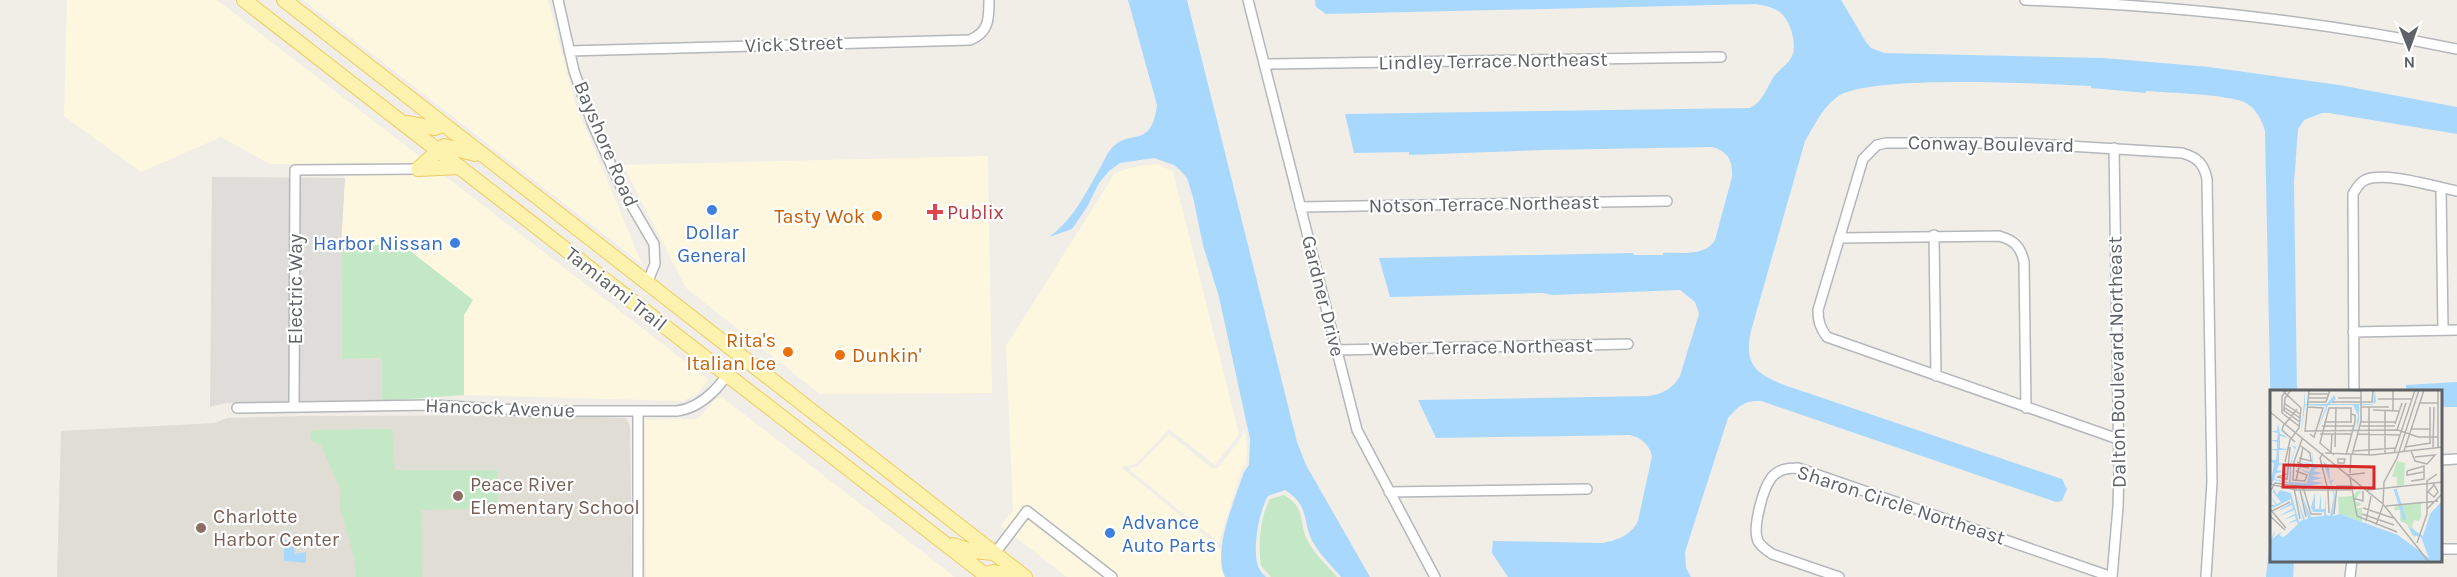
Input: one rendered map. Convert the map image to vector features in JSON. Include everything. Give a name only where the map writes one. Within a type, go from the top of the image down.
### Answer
[{"type":"main road","name":"Tamiami Trail","points":[[244,0],[986,576]]},
{"type":"main road","name":"Tamiami Trail","points":[[284,0],[1025,577]]},
{"type":"main road","points":[[400,120],[434,129],[444,125]]},
{"type":"main road","points":[[418,169],[444,146],[483,156]]},
{"type":"main road","points":[[418,169],[460,167]]},
{"type":"main road","points":[[942,542],[971,551],[995,553]]},
{"type":"main road","points":[[986,576],[993,572],[1016,577]]},
{"type":"street","name":"Bayshore Road","points":[[558,0],[569,51],[584,101],[606,156],[654,244],[655,264],[647,283]]},
{"type":"street","name":"Vick Street","points":[[569,51],[970,40],[979,36],[986,29],[989,19],[989,0]]},
{"type":"street","name":"Gardner Drive","points":[[1248,0],[1361,439],[1435,577]]},
{"type":"street","points":[[2025,0],[2172,4],[2457,49]]},
{"type":"street","name":"Lindley Terrace Northeast","points":[[1264,64],[1721,57]]},
{"type":"street","name":"Conway Boulevard","points":[[2118,439],[1827,337],[1818,320],[1818,310],[1863,159],[1877,145],[1976,142],[2114,148],[2192,156],[2200,161],[2208,179],[2212,482],[2206,577]]},
{"type":"street","name":"Dalton Boulevard Northeast","points":[[2112,577],[2118,507],[2114,148]]},
{"type":"street","name":"Electric Way","points":[[294,407],[295,170],[418,169]]},
{"type":"street","points":[[2354,390],[2353,194],[2366,180],[2383,177],[2457,191]]},
{"type":"street","points":[[2440,188],[2443,330]]},
{"type":"street","name":"Notson Terrace Northeast","points":[[1300,207],[1667,201]]},
{"type":"street","points":[[1839,238],[1934,235],[1999,236],[2008,238],[2017,244],[2022,253],[2026,408]]},
{"type":"street","points":[[1934,235],[1936,376]]},
{"type":"street","points":[[2353,332],[2457,330]]},
{"type":"street","name":"Weber Terrace Northeast","points":[[1337,350],[1628,344]]},
{"type":"street","name":"Hancock Avenue","points":[[237,408],[447,405],[507,410],[687,410],[706,399],[741,356]]},
{"type":"street","points":[[638,411],[638,577]]},
{"type":"street","points":[[2442,460],[2457,459]]},
{"type":"street","name":"Sharon Circle Northeast","points":[[1839,577],[1772,554],[1758,541],[1755,531],[1756,522],[1767,486],[1771,478],[1779,471],[1798,468],[2112,577]]},
{"type":"street","points":[[1389,492],[1587,489]]},
{"type":"street","points":[[995,553],[1027,511],[1112,577]]},
{"type":"street","points":[[2350,577],[2352,562]]},
{"type":"shaded area","points":[[67,0],[217,0],[708,379],[698,394],[683,401],[464,395],[464,315],[400,243],[341,248],[345,165],[270,164],[221,137],[141,172],[64,116]]},
{"type":"shaded area","points":[[303,0],[548,0],[575,103],[642,264]]},
{"type":"shaded area","points":[[988,156],[992,393],[820,394],[686,288],[623,165]]},
{"type":"shaded area","points":[[1158,164],[1173,172],[1239,434],[1215,465],[1169,429],[1136,464],[1121,467],[1222,550],[1221,569],[1225,577],[1067,577],[1001,526],[1013,510],[1006,346],[1115,173],[1133,167]]},
{"type":"shaded area","points":[[212,177],[345,178],[341,248],[342,359],[382,358],[382,401],[225,403],[210,407]]},
{"type":"shaded area","points":[[717,398],[723,398],[955,577],[646,577],[645,420],[698,419]]},
{"type":"shaded area","points":[[542,415],[626,418],[630,426],[632,577],[57,577],[61,431],[215,423],[227,418]]},
{"type":"shaded area","points":[[1245,430],[1246,463],[1241,471],[1219,543],[1129,469],[1138,466],[1169,434],[1213,469],[1218,468]]},
{"type":"green space","points":[[400,243],[473,300],[464,315],[464,395],[382,401],[382,358],[342,359],[341,248]]},
{"type":"green space","points":[[392,429],[395,470],[497,470],[498,508],[421,510],[422,577],[356,577],[355,561],[340,508],[341,491],[321,445],[313,442],[310,435],[313,430]]},
{"type":"green space","points":[[1284,495],[1298,508],[1305,535],[1311,546],[1337,577],[1271,577],[1261,566],[1260,540],[1264,514],[1270,499]]},
{"type":"water","points":[[1128,0],[1187,0],[1297,442],[1306,465],[1370,577],[1341,577],[1316,547],[1308,531],[1303,510],[1294,497],[1285,490],[1268,496],[1259,520],[1256,558],[1259,569],[1266,577],[1225,577],[1221,553],[1223,539],[1235,496],[1249,465],[1250,439],[1219,297],[1203,245],[1193,197],[1187,178],[1180,170],[1174,165],[1154,158],[1120,163],[1099,183],[1072,229],[1049,237],[1065,223],[1078,206],[1111,149],[1125,139],[1145,133],[1154,119],[1157,105]]},
{"type":"water","points":[[1315,0],[1841,0],[1866,42],[1871,48],[1884,53],[2103,58],[2209,67],[2339,85],[2457,107],[2457,134],[2329,113],[2322,113],[2304,120],[2298,129],[2294,183],[2297,390],[2270,390],[2265,131],[2258,114],[2248,104],[2223,97],[2146,91],[2146,93],[2091,88],[2091,86],[1958,82],[1884,85],[1855,90],[1837,97],[1823,112],[1805,141],[1751,331],[1749,353],[1751,361],[1768,378],[1787,386],[2062,479],[2067,489],[2062,501],[2056,502],[1761,401],[1750,402],[1739,407],[1728,418],[1685,552],[1686,568],[1691,577],[1508,577],[1492,553],[1493,541],[1602,543],[1627,534],[1638,521],[1652,456],[1649,448],[1641,440],[1630,435],[1436,438],[1418,400],[1649,396],[1659,393],[1671,387],[1680,376],[1699,314],[1695,302],[1680,290],[1553,295],[1542,293],[1390,297],[1379,258],[1633,253],[1634,255],[1663,255],[1663,253],[1699,251],[1711,245],[1715,240],[1732,177],[1732,166],[1726,154],[1712,147],[1409,155],[1409,152],[1354,153],[1345,114],[1750,108],[1759,101],[1775,75],[1791,58],[1794,41],[1791,29],[1779,12],[1756,4],[1326,14],[1316,7]]},
{"type":"water","points":[[2457,382],[2457,407],[2442,407],[2442,390],[2406,390],[2406,385]]},
{"type":"water","points":[[2270,537],[2270,562],[2294,562],[2293,577],[2266,577]]},
{"type":"water","points":[[284,540],[294,540],[295,554],[306,552],[306,563],[284,561]]},
{"type":"place","name":"Dollar General","points":[[712,210]]},
{"type":"place","name":"Publix","points":[[935,212]]},
{"type":"place","name":"Tasty Wok","points":[[877,216]]},
{"type":"place","name":"Harbor Nissan","points":[[455,243]]},
{"type":"place","name":"Rita's Italian Ice","points":[[788,352]]},
{"type":"place","name":"Dunkin'","points":[[840,355]]},
{"type":"place","name":"Peace River Elementary School","points":[[458,496]]},
{"type":"place","name":"Charlotte Harbor Center","points":[[201,528]]},
{"type":"place","name":"Advance Auto Parts","points":[[1110,533]]}]
